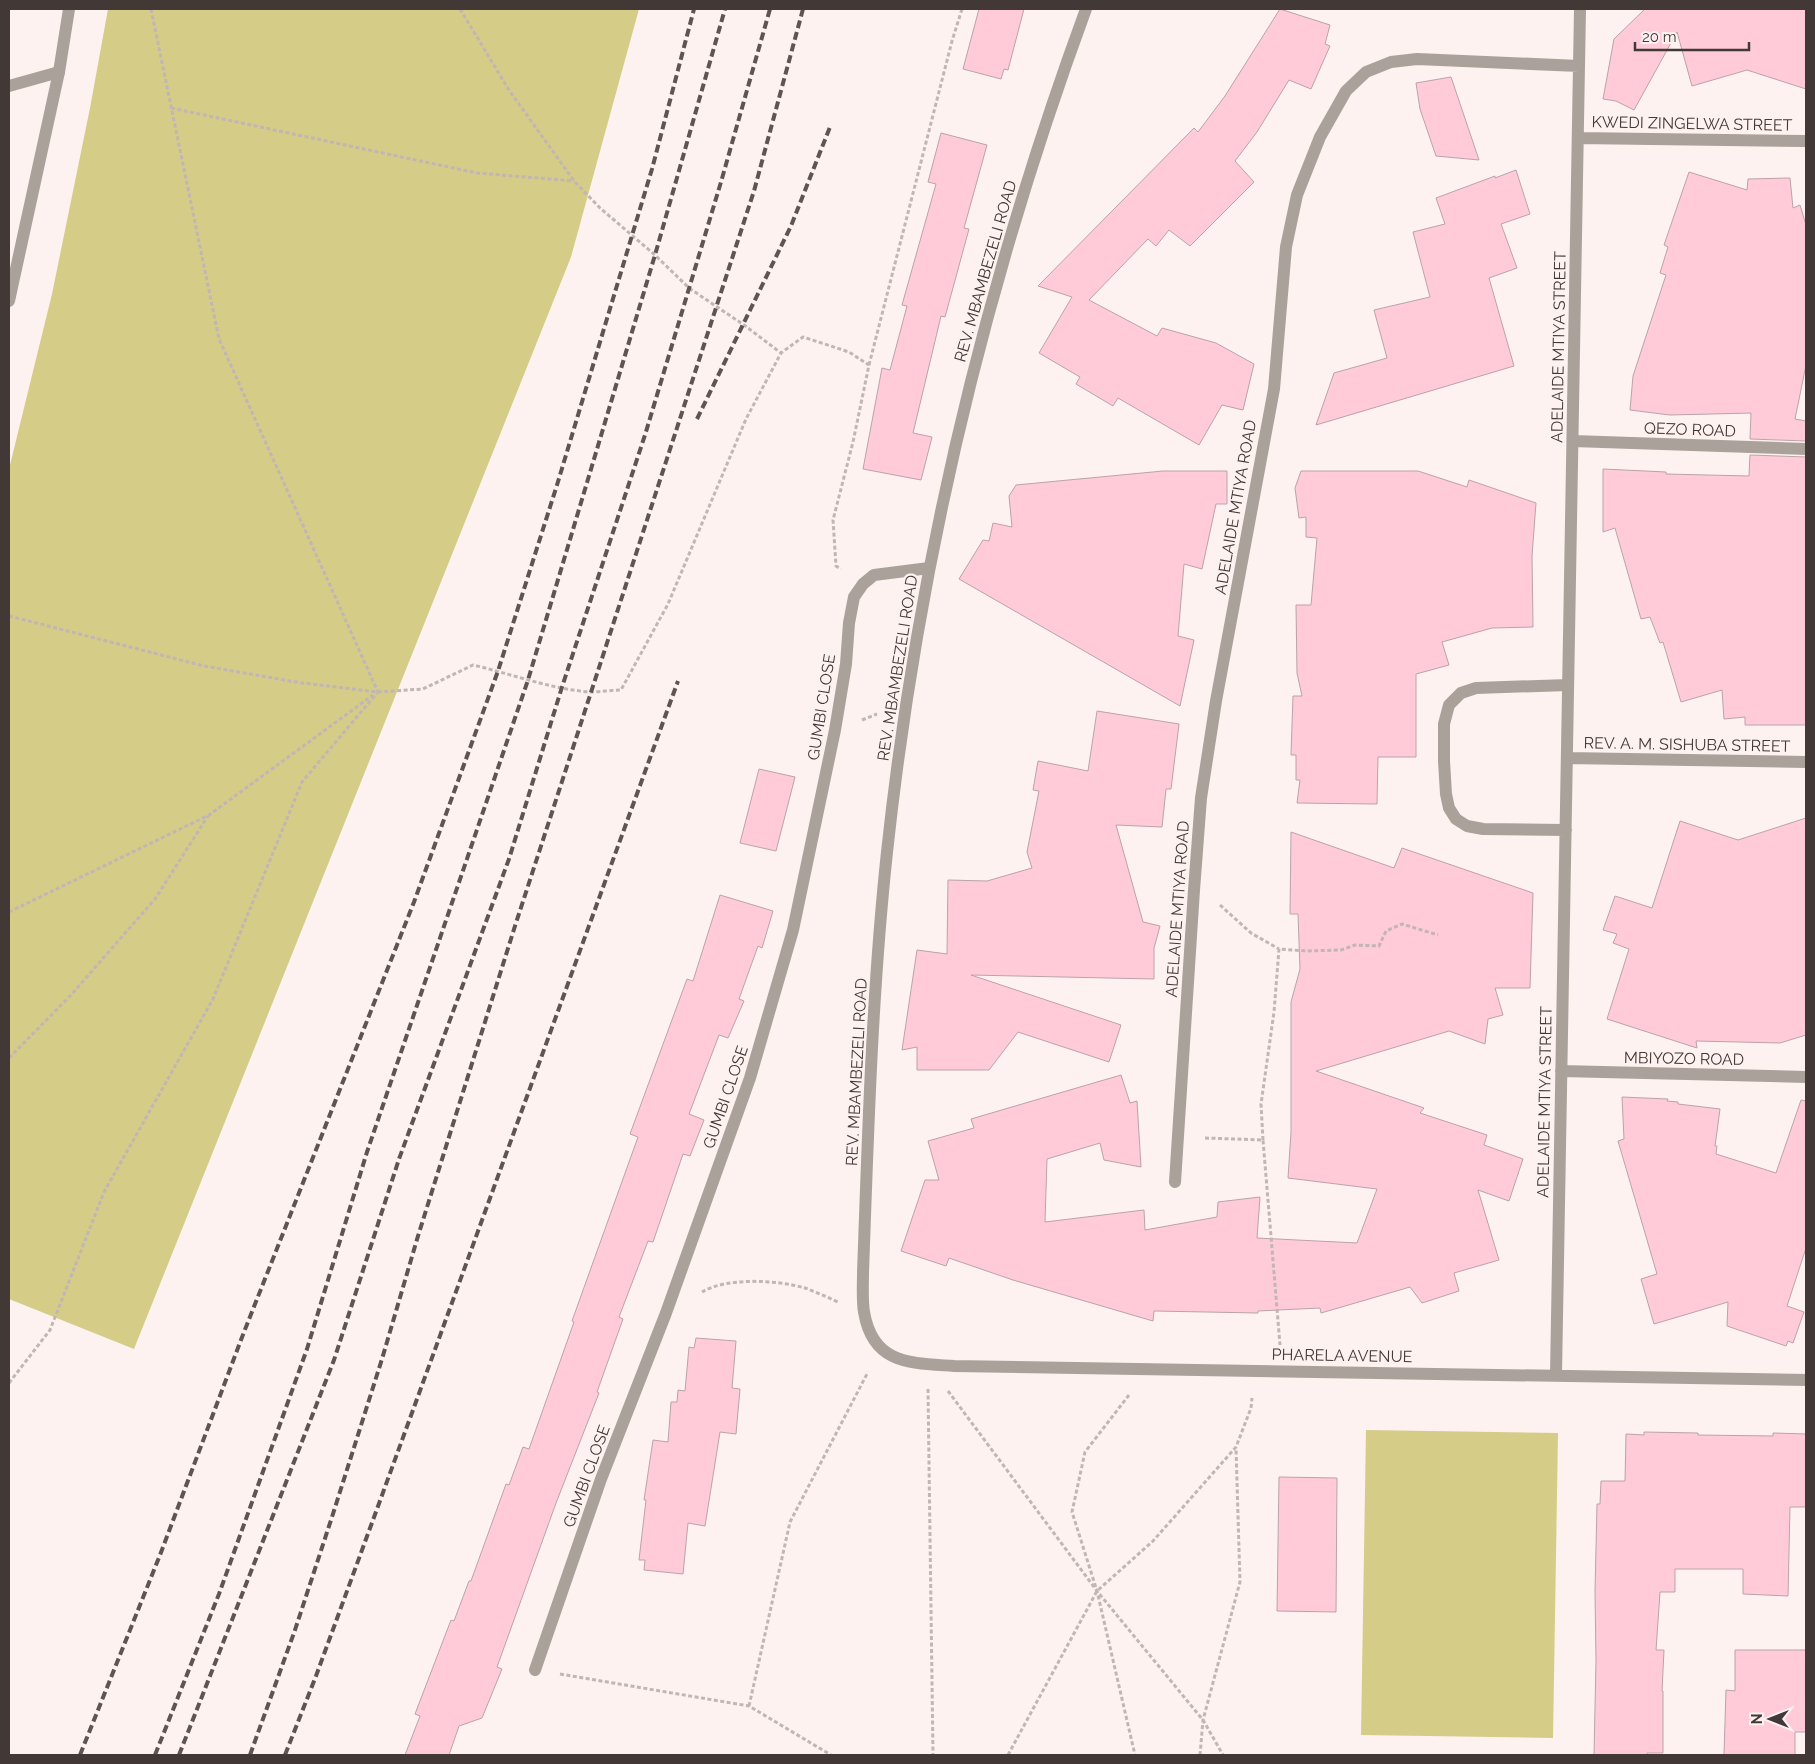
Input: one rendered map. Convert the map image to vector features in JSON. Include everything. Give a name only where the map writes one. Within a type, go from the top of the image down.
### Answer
[{"type":"street","points":[[9,301],[59,72],[69,9]]},
{"type":"street","name":"REV. MBAMBEZELI ROAD","points":[[880,1350],[871,1334],[864,1312],[862,1273],[873,1020],[887,853],[906,703],[929,568],[963,409],[1023,193],[1086,9]]},
{"type":"street","name":"ADELAIDE MTIYA STREET","points":[[1556,1375],[1580,9]]},
{"type":"street","name":"ADELAIDE MTIYA ROAD","points":[[1175,1182],[1201,798],[1216,700],[1274,389],[1286,247],[1298,195],[1320,137],[1346,91],[1366,72],[1391,62],[1417,60],[1580,66]]},
{"type":"street","points":[[9,86],[59,72]]},
{"type":"street","name":"KWEDI ZINGELWA STREET","points":[[1578,138],[1806,141]]},
{"type":"street","name":"QEZO ROAD","points":[[1572,441],[1806,449]]},
{"type":"street","points":[[862,584],[874,575],[929,568]]},
{"type":"street","name":"GUMBI CLOSE","points":[[535,1670],[601,1479],[666,1313],[750,1078],[793,930],[836,730],[854,597],[862,584]]},
{"type":"street","points":[[1566,830],[1482,828],[1467,826],[1456,819],[1449,808],[1446,794],[1444,724],[1449,705],[1460,693],[1476,688],[1568,685]]},
{"type":"street","name":"REV. A. M. SISHUBA STREET","points":[[1567,758],[1806,762]]},
{"type":"street","name":"MBIYOZO ROAD","points":[[1561,1071],[1806,1077]]},
{"type":"street","name":"PHARELA AVENUE","points":[[880,1350],[908,1362],[927,1364],[1806,1380]]},
{"type":"path","points":[[151,9],[219,339],[378,692]]},
{"type":"path","points":[[460,9],[509,90],[574,181],[600,208],[656,255],[689,288],[744,325],[781,353]]},
{"type":"path","points":[[862,584],[836,566],[833,520],[853,442],[869,365],[952,41],[962,9]]},
{"type":"path","points":[[172,108],[477,173],[574,181]]},
{"type":"path","points":[[9,616],[204,666],[302,683],[378,692],[423,689],[473,665],[528,680],[591,692],[621,690],[668,604],[746,419],[781,353],[803,337],[849,352],[869,365]]},
{"type":"path","points":[[9,912],[209,815],[378,692]]},
{"type":"path","points":[[9,1383],[50,1330],[104,1192],[213,998],[302,782],[378,692]]},
{"type":"path","points":[[836,730],[906,703]]},
{"type":"path","points":[[9,1058],[71,995],[155,899],[209,815]]},
{"type":"path","points":[[1194,890],[1220,906],[1251,933],[1279,949],[1307,951],[1341,950],[1355,945],[1379,946],[1386,931],[1402,924],[1438,934]]},
{"type":"path","points":[[1279,949],[1274,1012],[1261,1104],[1282,1370]]},
{"type":"path","points":[[1177,1138],[1263,1140]]},
{"type":"path","points":[[666,1313],[710,1287],[756,1280],[805,1288],[864,1312]]},
{"type":"path","points":[[749,1706],[790,1522],[880,1350]]},
{"type":"path","points":[[927,1364],[1097,1591],[1203,1720],[1223,1755]]},
{"type":"path","points":[[927,1364],[933,1755]]},
{"type":"path","points":[[1135,1755],[1097,1591],[1072,1512],[1085,1452],[1149,1368]]},
{"type":"path","points":[[1008,1755],[1097,1591],[1153,1542],[1236,1447],[1251,1408],[1256,1370]]},
{"type":"path","points":[[1200,1755],[1203,1720],[1240,1582],[1236,1447]]},
{"type":"path","points":[[535,1670],[749,1706],[831,1755]]},
{"type":"shaded area","points":[[108,9],[639,9],[571,257],[134,1349],[9,1299],[9,469],[52,294]]},
{"type":"shaded area","points":[[1366,1430],[1558,1433],[1553,1738],[1361,1735]]},
{"type":"building","points":[[979,9],[1024,9],[1008,70],[1004,69],[1001,79],[963,69]]},
{"type":"building","points":[[1280,9],[1330,25],[1325,44],[1330,46],[1311,89],[1289,80],[1257,132],[1235,161],[1254,182],[1190,246],[1169,230],[1156,246],[1148,239],[1089,300],[1157,336],[1162,328],[1216,343],[1254,364],[1243,410],[1222,405],[1199,445],[1118,398],[1113,406],[1076,384],[1080,377],[1039,353],[1072,297],[1038,286],[1194,128],[1198,132],[1225,96]]},
{"type":"building","points":[[1645,9],[1806,9],[1806,89],[1747,70],[1692,86],[1677,32],[1634,110],[1616,101],[1603,99],[1614,39]]},
{"type":"building","points":[[1451,77],[1479,160],[1436,156],[1420,109],[1416,83]]},
{"type":"building","points":[[941,133],[987,145],[964,228],[969,229],[945,317],[941,316],[913,433],[932,437],[921,480],[863,469],[882,368],[890,370],[907,306],[902,305],[936,184],[928,182]]},
{"type":"building","points":[[1516,170],[1530,214],[1501,224],[1517,268],[1489,278],[1514,366],[1316,425],[1334,373],[1387,358],[1374,310],[1430,297],[1413,232],[1445,224],[1436,198]]},
{"type":"building","points":[[1689,172],[1747,190],[1748,179],[1790,178],[1793,208],[1800,205],[1806,225],[1806,365],[1795,419],[1806,421],[1806,441],[1750,439],[1751,413],[1670,415],[1630,410],[1633,376],[1666,275],[1660,273],[1668,247],[1664,245]]},
{"type":"building","points":[[1750,455],[1806,457],[1806,725],[1745,725],[1745,717],[1724,719],[1722,690],[1681,702],[1663,642],[1660,643],[1650,617],[1641,619],[1615,528],[1603,532],[1603,469],[1666,472],[1666,474],[1749,476]]},
{"type":"building","points":[[1163,471],[1227,471],[1227,504],[1216,504],[1202,569],[1184,564],[1178,636],[1194,640],[1180,706],[959,579],[983,540],[989,541],[993,523],[1012,527],[1009,496],[1016,485]]},
{"type":"building","points":[[1301,471],[1418,471],[1467,487],[1469,480],[1536,503],[1532,556],[1533,627],[1492,628],[1442,642],[1449,665],[1416,674],[1416,757],[1378,757],[1377,804],[1297,803],[1300,780],[1296,780],[1296,755],[1291,755],[1293,696],[1302,696],[1297,673],[1296,605],[1311,605],[1317,538],[1306,537],[1306,517],[1299,518],[1295,488]]},
{"type":"building","points":[[1097,711],[1179,724],[1171,789],[1166,789],[1162,827],[1116,825],[1143,922],[1160,926],[1154,948],[1154,979],[971,975],[1121,1025],[1109,1062],[1018,1032],[989,1070],[917,1070],[917,1047],[902,1050],[917,950],[947,954],[948,880],[987,881],[1032,868],[1027,852],[1039,791],[1033,790],[1038,761],[1088,771]]},
{"type":"building","points":[[759,769],[795,777],[776,851],[740,843]]},
{"type":"building","points":[[1806,818],[1806,1035],[1780,1043],[1696,1041],[1697,1048],[1607,1019],[1629,949],[1613,943],[1617,934],[1603,930],[1615,896],[1652,908],[1680,821],[1738,840]]},
{"type":"building","points":[[1291,832],[1394,868],[1402,848],[1533,893],[1530,988],[1495,988],[1503,1015],[1488,1019],[1485,1044],[1449,1031],[1316,1071],[1424,1108],[1420,1113],[1487,1135],[1484,1145],[1523,1159],[1509,1201],[1478,1190],[1499,1260],[1454,1273],[1459,1291],[1422,1303],[1410,1287],[1321,1313],[1320,1308],[1258,1311],[1258,1313],[1154,1311],[1153,1321],[1013,1280],[949,1258],[946,1266],[901,1251],[925,1180],[939,1180],[928,1141],[974,1128],[971,1119],[1121,1075],[1130,1103],[1137,1101],[1141,1167],[1104,1160],[1100,1143],[1047,1159],[1045,1222],[1144,1210],[1145,1230],[1217,1217],[1218,1202],[1260,1197],[1257,1238],[1357,1243],[1377,1189],[1288,1178],[1291,1132],[1291,1002],[1300,969],[1298,914],[1290,914]]},
{"type":"building","points":[[720,895],[773,911],[762,948],[758,946],[739,999],[744,1001],[728,1038],[719,1035],[689,1114],[704,1120],[690,1156],[683,1154],[653,1242],[648,1241],[619,1317],[623,1319],[597,1392],[599,1393],[556,1503],[497,1667],[502,1669],[482,1718],[459,1726],[449,1755],[405,1755],[420,1716],[415,1714],[451,1620],[454,1621],[469,1581],[471,1581],[506,1484],[509,1485],[523,1447],[529,1449],[574,1322],[572,1321],[638,1137],[630,1134],[687,979],[693,981]]},
{"type":"building","points":[[1622,1097],[1668,1099],[1667,1101],[1678,1102],[1678,1104],[1720,1109],[1715,1146],[1717,1146],[1716,1154],[1776,1173],[1801,1100],[1806,1101],[1806,1248],[1787,1306],[1804,1312],[1793,1343],[1788,1341],[1786,1346],[1727,1326],[1728,1302],[1654,1324],[1641,1279],[1657,1274],[1618,1141],[1624,1139]]},
{"type":"building","points":[[696,1338],[736,1341],[732,1388],[740,1389],[736,1434],[720,1432],[705,1526],[688,1523],[683,1574],[644,1570],[645,1560],[639,1560],[646,1500],[644,1500],[653,1440],[668,1442],[671,1402],[677,1402],[678,1390],[685,1391],[689,1347],[694,1348]]},
{"type":"building","points":[[1644,1432],[1773,1436],[1773,1433],[1806,1434],[1806,1507],[1790,1507],[1788,1596],[1743,1594],[1743,1569],[1675,1569],[1675,1592],[1660,1592],[1656,1650],[1664,1650],[1662,1691],[1663,1753],[1647,1753],[1647,1755],[1594,1755],[1597,1504],[1600,1504],[1601,1481],[1625,1481],[1626,1434],[1644,1435]]},
{"type":"building","points":[[1279,1477],[1337,1478],[1336,1612],[1277,1611]]},
{"type":"building","points":[[1735,1650],[1806,1650],[1806,1732],[1795,1732],[1795,1755],[1724,1755],[1726,1690],[1735,1691]]},
{"type":"railway","points":[[80,1755],[160,1555],[244,1332],[414,902],[498,671],[557,485],[652,169],[694,9]]},
{"type":"railway","points":[[155,1755],[219,1594],[307,1349],[367,1152],[528,680],[655,255],[725,9]]},
{"type":"railway","points":[[179,1755],[334,1360],[399,1159],[509,859],[562,687],[645,435],[721,182],[770,9]]},
{"type":"railway","points":[[250,1755],[295,1630],[332,1517],[515,926],[754,191],[803,9]]},
{"type":"railway","points":[[697,419],[791,226],[830,127]]},
{"type":"railway","points":[[285,1755],[316,1676],[678,681]]}]
